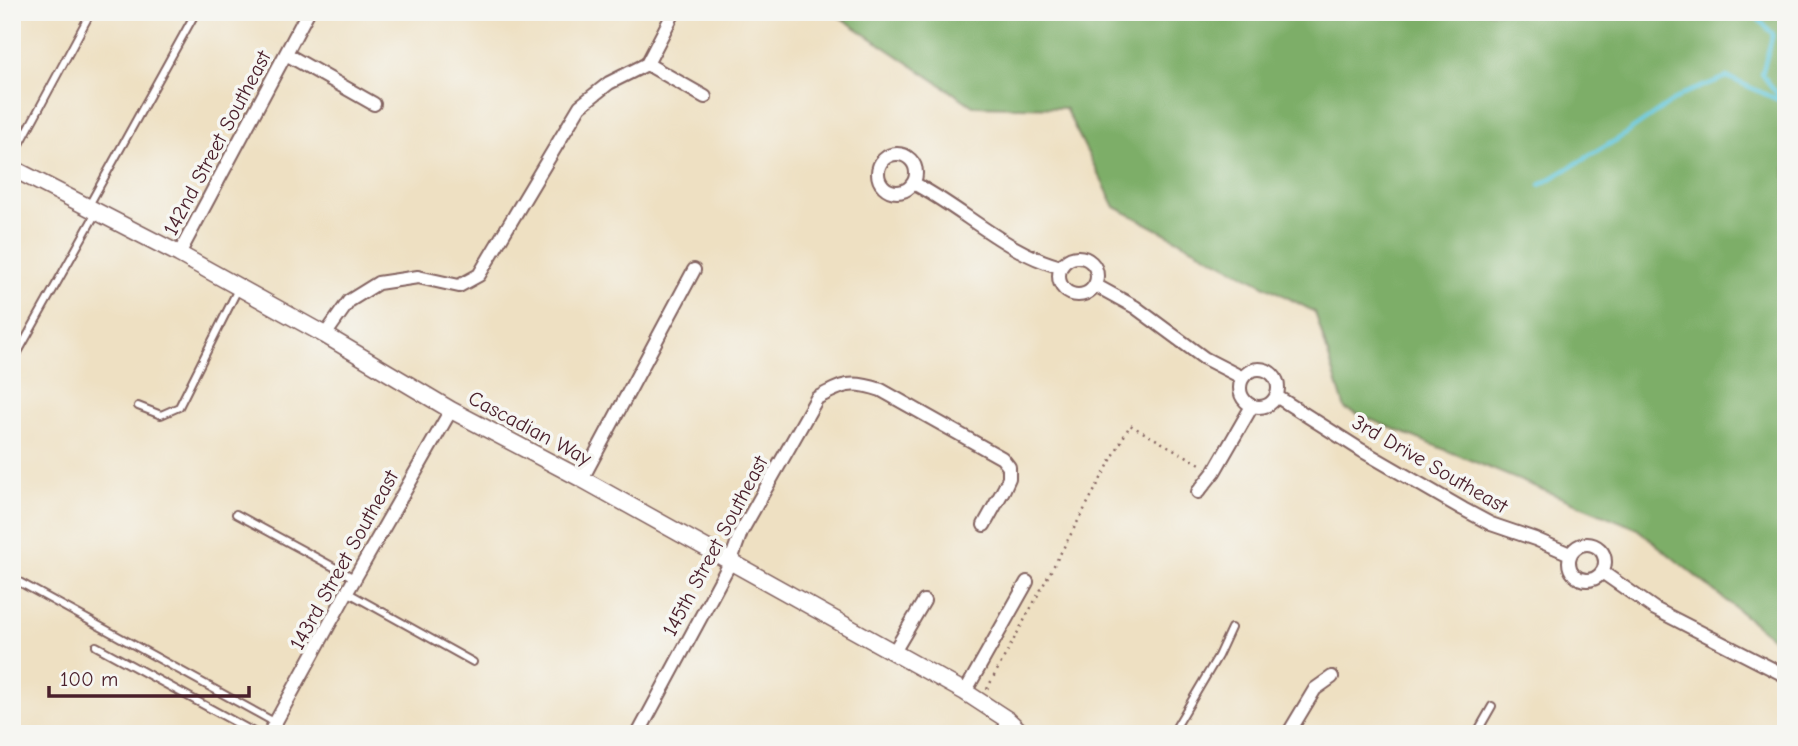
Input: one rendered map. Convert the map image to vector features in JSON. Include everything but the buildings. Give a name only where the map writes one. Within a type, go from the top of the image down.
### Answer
[{"type":"street","name":"142nd Street Southeast","points":[[179,254],[308,12]]},
{"type":"street","points":[[325,335],[349,301],[378,284],[418,277],[459,286],[479,275],[580,106],[608,83],[648,64],[674,12]]},
{"type":"street","points":[[286,54],[374,104]]},
{"type":"street","points":[[648,64],[705,97]]},
{"type":"street","name":"Cascadian Way","points":[[12,168],[179,254],[325,335],[451,410],[582,479],[965,692],[980,701],[1005,727],[1023,734]]},
{"type":"street","points":[[914,183],[936,194],[1028,256],[1061,267]]},
{"type":"street","points":[[1077,257],[1090,261],[1096,272],[1095,285],[1086,293],[1069,293],[1061,284],[1061,267],[1077,257]]},
{"type":"street","points":[[582,479],[694,270]]},
{"type":"street","points":[[1095,285],[1135,307],[1204,358],[1243,378]]},
{"type":"street","points":[[1253,370],[1271,373],[1278,384],[1276,396],[1268,405],[1252,406],[1240,390],[1243,378],[1253,370]]},
{"type":"street","name":"145th Street Southeast","points":[[638,734],[730,563],[741,533],[817,398],[837,387],[860,383],[881,390],[1002,458],[1009,467],[1009,478],[984,525]]},
{"type":"street","name":"3rd Drive Southeast","points":[[1276,396],[1361,450],[1463,509],[1491,524],[1570,554]]},
{"type":"street","points":[[1198,492],[1214,472],[1252,406]]},
{"type":"street","name":"143rd Street Southeast","points":[[274,730],[347,592],[451,410]]},
{"type":"street","points":[[1584,544],[1596,546],[1601,550],[1605,561],[1602,572],[1593,580],[1575,577],[1569,567],[1570,554],[1573,549],[1584,544]]},
{"type":"street","points":[[1602,572],[1655,608],[1786,676]]},
{"type":"street","points":[[965,692],[1027,582]]},
{"type":"street","points":[[894,653],[924,601]]},
{"type":"street","points":[[1288,734],[1315,689],[1332,677]]},
{"type":"lane","points":[[12,159],[91,12]]},
{"type":"lane","points":[[12,363],[196,12]]},
{"type":"lane","points":[[138,406],[161,415],[179,407],[239,288]]},
{"type":"lane","points":[[236,514],[355,578]]},
{"type":"lane","points":[[12,578],[274,730]]},
{"type":"lane","points":[[347,592],[473,662]]},
{"type":"lane","points":[[1172,734],[1218,656],[1231,628]]},
{"type":"lane","points":[[96,646],[257,734]]},
{"type":"lane","points":[[1476,734],[1492,706]]},
{"type":"path","points":[[980,701],[1130,425],[1214,472]]},
{"type":"green space","points":[[832,12],[1786,12],[1786,643],[1775,640],[1636,528],[1345,409],[1315,312],[1115,207],[1065,108],[973,106]]},
{"type":"waterway","points":[[1751,12],[1773,34],[1762,74],[1783,102]]},
{"type":"waterway","points":[[1540,185],[1618,139],[1683,94],[1727,77],[1783,102]]}]
